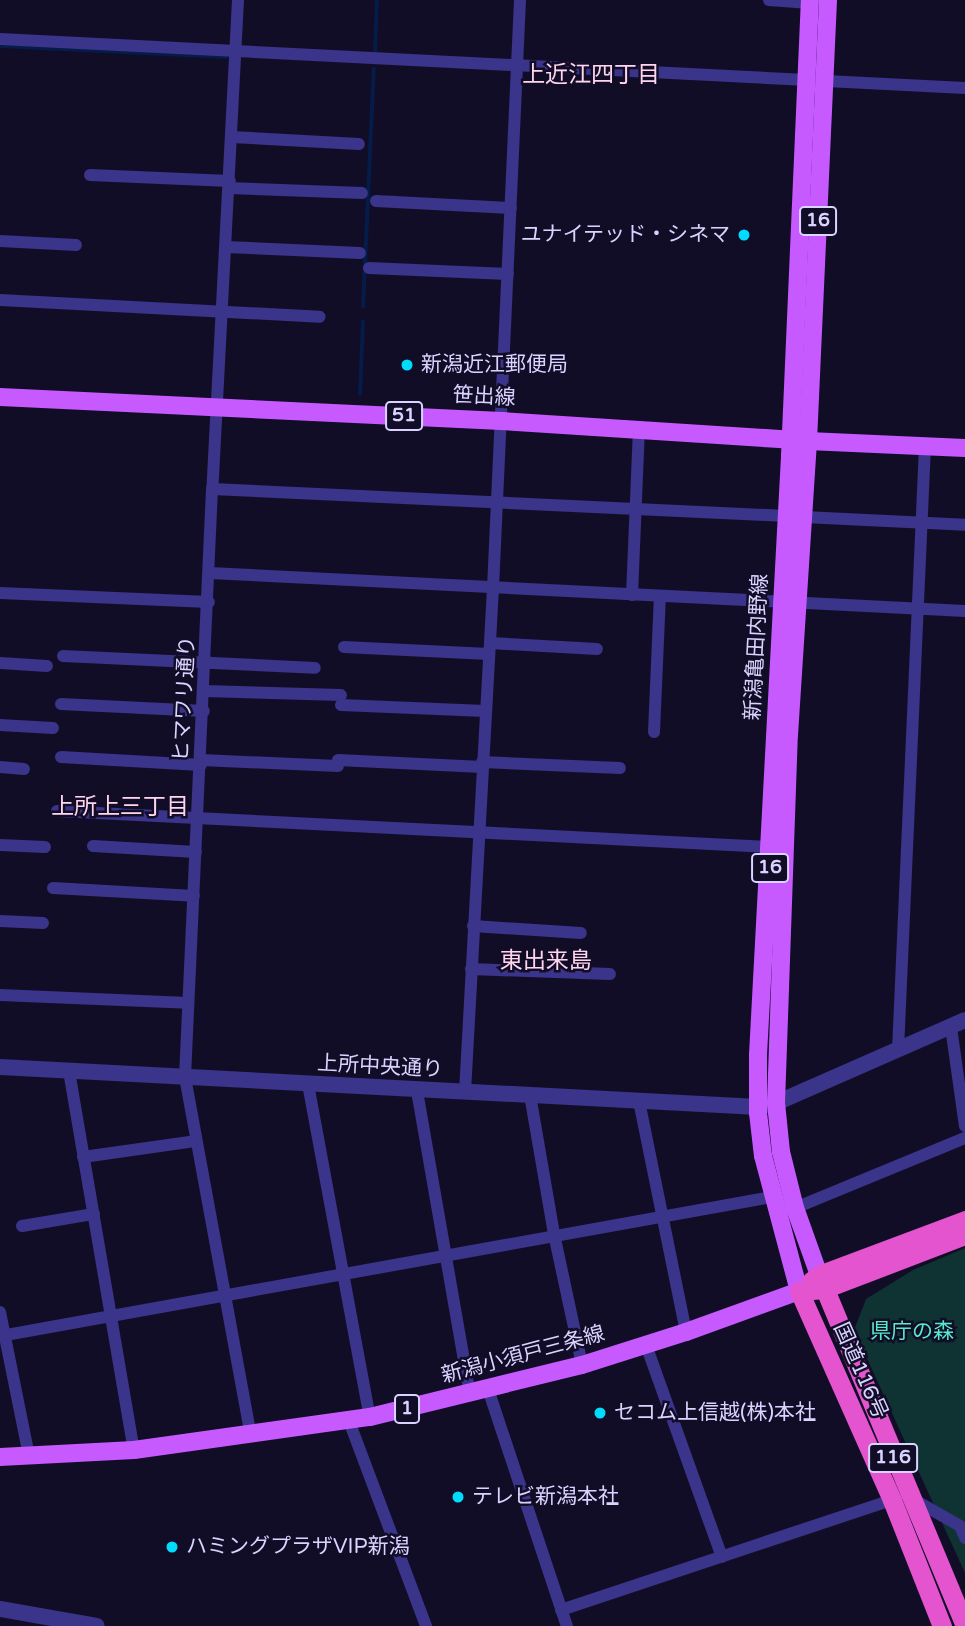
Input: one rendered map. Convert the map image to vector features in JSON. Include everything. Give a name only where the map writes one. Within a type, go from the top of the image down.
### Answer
[{"type":"highway","points":[[799,1291],[965,1220]]},
{"type":"highway","points":[[822,1282],[965,1235]]},
{"type":"highway","name":"国道116号","points":[[822,1282],[943,1626]]},
{"type":"highway","name":"国道116号","points":[[799,1291],[965,1626]]},
{"type":"main road","name":"新潟亀田内野線","points":[[815,79],[828,0]]},
{"type":"main road","name":"新潟亀田内野線","points":[[799,1291],[772,1197],[758,1107],[771,847],[800,441],[815,79],[810,1]]},
{"type":"main road","name":"笹出線","points":[[0,397],[501,421],[800,441],[965,448]]},
{"type":"main road","name":"新潟亀田内野線","points":[[790,602],[789,735],[776,1103],[781,1152],[794,1208],[822,1282]]},
{"type":"main road","name":"新潟小須戸三条線","points":[[0,1457],[134,1450],[370,1417],[582,1365],[686,1332],[799,1291]]},
{"type":"street","name":"ヒマワリ通り","points":[[238,0],[185,1077],[223,1295],[251,1435]]},
{"type":"street","points":[[466,1092],[478,833],[494,588],[520,0]]},
{"type":"street","points":[[769,0],[810,1]]},
{"type":"street","points":[[0,39],[965,88]]},
{"type":"street","points":[[232,137],[359,144]]},
{"type":"street","points":[[90,175],[362,194]]},
{"type":"street","points":[[376,201],[510,208]]},
{"type":"street","points":[[0,241],[76,245]]},
{"type":"street","points":[[226,247],[360,253]]},
{"type":"street","points":[[369,268],[508,274]]},
{"type":"street","points":[[0,300],[320,317]]},
{"type":"street","points":[[632,595],[639,430]]},
{"type":"street","points":[[898,1050],[925,447]]},
{"type":"street","points":[[212,489],[965,525]]},
{"type":"street","points":[[210,573],[965,611]]},
{"type":"street","points":[[0,593],[209,603]]},
{"type":"street","points":[[654,732],[660,596]]},
{"type":"street","points":[[344,647],[597,649]]},
{"type":"street","points":[[63,656],[316,668]]},
{"type":"street","points":[[0,663],[47,666]]},
{"type":"street","points":[[204,691],[485,711]]},
{"type":"street","points":[[61,704],[204,711]]},
{"type":"street","points":[[0,725],[53,728]]},
{"type":"street","points":[[61,757],[201,762],[620,768]]},
{"type":"street","points":[[0,767],[24,769]]},
{"type":"street","points":[[57,811],[771,847]]},
{"type":"street","points":[[0,845],[46,847]]},
{"type":"street","points":[[93,846],[196,852]]},
{"type":"street","points":[[52,888],[194,895]]},
{"type":"street","points":[[0,921],[43,923]]},
{"type":"street","points":[[473,926],[581,933]]},
{"type":"street","points":[[471,968],[610,974]]},
{"type":"street","points":[[0,995],[188,1003]]},
{"type":"street","points":[[958,1023],[965,1126]]},
{"type":"street","name":"上所中央通り","points":[[0,1066],[418,1091],[758,1107],[776,1103],[958,1023]]},
{"type":"street","points":[[69,1071],[134,1450]]},
{"type":"street","points":[[308,1084],[370,1417]]},
{"type":"street","points":[[418,1091],[448,1256],[479,1391],[567,1626]]},
{"type":"street","points":[[530,1095],[554,1234],[582,1365]]},
{"type":"street","points":[[639,1101],[686,1332]]},
{"type":"street","points":[[794,1208],[965,1138]]},
{"type":"street","points":[[83,1157],[195,1141]]},
{"type":"street","points":[[2,1336],[341,1272],[448,1256],[554,1234],[772,1197]]},
{"type":"street","points":[[22,1226],[94,1214]]},
{"type":"street","points":[[0,1312],[2,1336],[29,1456]]},
{"type":"street","points":[[646,1345],[722,1557]]},
{"type":"street","points":[[349,1421],[426,1626]]},
{"type":"street","points":[[561,1610],[900,1498],[960,1526],[965,1538]]},
{"type":"street","points":[[0,1609],[97,1626]]},
{"type":"green space","name":"県庁の森","points":[[965,1248],[965,1573],[854,1330],[866,1299],[913,1270]]},
{"type":"waterway","points":[[375,51],[377,0]]},
{"type":"waterway","points":[[0,46],[226,57]]},
{"type":"waterway","points":[[363,307],[374,69]]},
{"type":"waterway","points":[[360,394],[363,322]]},
{"type":"place","name":"ユナイテッド・シネマ","points":[[744,235]]},
{"type":"place","name":"新潟近江郵便局","points":[[407,365]]},
{"type":"place","name":"セコム上信越(株)本社","points":[[600,1413]]},
{"type":"place","name":"テレビ新潟本社","points":[[458,1497]]},
{"type":"place","name":"ハミングプラザVIP新潟","points":[[172,1547]]},
{"type":"district","name":"上近江四丁目","points":[[591,75]]},
{"type":"district","name":"上所上三丁目","points":[[120,807]]},
{"type":"district","name":"東出来島","points":[[546,961]]}]
